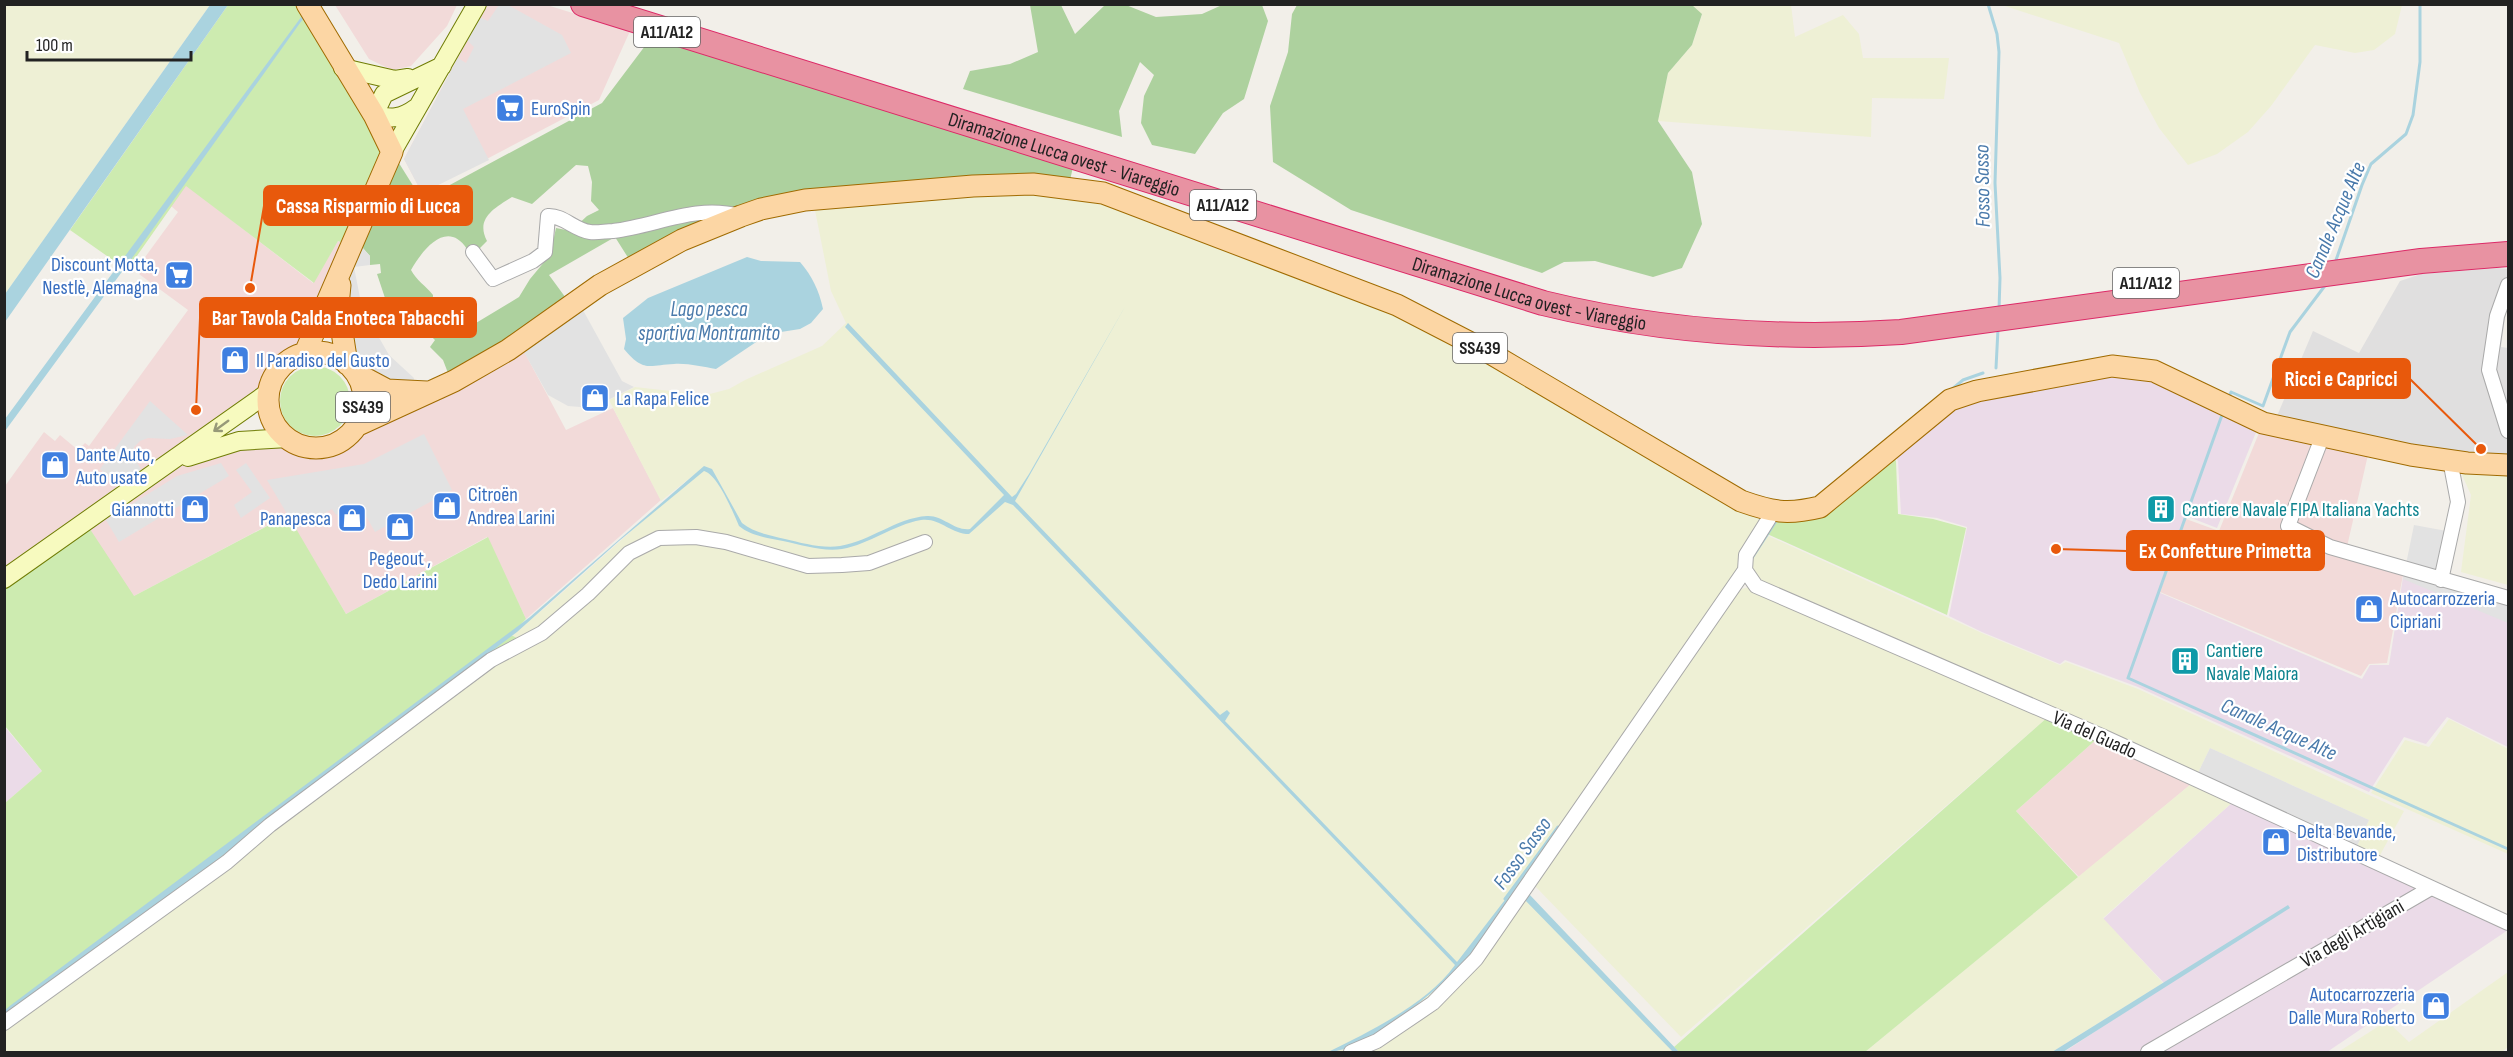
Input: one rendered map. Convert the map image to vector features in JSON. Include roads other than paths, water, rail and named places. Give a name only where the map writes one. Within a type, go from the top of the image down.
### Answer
[{"type":"highway","name":"Diramazione Lucca ovest - Viareggio","points":[[583,4],[755,52],[927,96],[1543,295]]},
{"type":"highway","name":"Diramazione Lucca ovest - Viareggio","points":[[631,4],[755,52],[904,105],[1543,295],[1576,296],[1693,316],[1854,335],[1901,332],[2421,261],[2508,254]]},
{"type":"highway","name":"Diramazione Lucca ovest - Viareggio","points":[[1786,328],[1906,316],[2412,248],[2508,238]]},
{"type":"main road","points":[[392,152],[477,4]]},
{"type":"main road","points":[[309,8],[343,68],[374,115],[392,152]]},
{"type":"main road","points":[[374,115],[384,94],[442,66]]},
{"type":"main road","points":[[343,68],[395,80],[416,77]]},
{"type":"main road","points":[[374,115],[390,119],[405,116],[416,108]]},
{"type":"main road","name":"SS439","points":[[392,152],[305,353],[320,352],[335,356],[387,390],[430,392]]},
{"type":"main road","name":"SS439","points":[[288,438],[302,445],[317,448],[339,441],[356,426],[430,392],[508,350],[600,285],[682,240],[761,209],[805,200],[973,186],[1033,184],[1103,193],[1397,305],[1490,353],[1741,501],[1773,512],[1798,512],[1820,507],[1950,400],[1977,391],[2112,366],[2154,371],[2263,423],[2393,451],[2450,460],[2508,465]]},
{"type":"main road","name":"SS439","points":[[345,261],[338,306],[352,369],[362,387],[364,401],[362,414],[356,426]]},
{"type":"main road","points":[[288,438],[278,429],[272,418],[268,405],[269,392],[282,366],[305,353]]},
{"type":"main road","points":[[4,579],[269,392]]},
{"type":"main road","points":[[172,462],[239,441],[288,438]]},
{"type":"street","points":[[473,252],[493,279],[534,261],[545,252],[548,216],[557,216],[570,225],[591,233],[635,228],[692,213],[721,211],[741,216]]},
{"type":"street","points":[[2508,285],[2497,316],[2489,370],[2508,431]]},
{"type":"street","points":[[2323,435],[2288,526],[2330,547],[2508,598]]},
{"type":"street","points":[[2441,580],[2458,502],[2450,460]]},
{"type":"street","points":[[1351,1053],[1377,1041],[1433,1003],[1476,958],[1745,570],[1746,555],[1773,512]]},
{"type":"street","points":[[4,1023],[227,862],[270,825],[490,660],[542,633],[588,594],[629,553],[659,538],[696,537],[726,542],[808,566],[831,566],[869,563],[924,542]]},
{"type":"street","name":"Via del Guado","points":[[1745,570],[1756,586],[2102,736],[2508,923]]},
{"type":"street","name":"Via degli Artigiani","points":[[2148,1053],[2432,888]]},
{"type":"water","points":[[210,5],[228,5],[5,322],[5,294]]},
{"type":"water","points":[[310,5],[315,5],[5,431],[5,419]]},
{"type":"water","name":"Lago pesca sportiva Montramito","points":[[747,257],[761,261],[800,262],[814,284],[823,309],[811,323],[800,329],[768,334],[716,369],[685,364],[642,365],[624,349],[626,339],[623,318],[648,298]]},
{"type":"water","points":[[1126,305],[1015,501],[1220,715],[1227,710],[1230,713],[1225,721],[1457,962],[1531,866],[1616,746],[1470,957],[1442,984],[1382,1029],[1344,1049],[1328,1052],[1379,1026],[1414,1004],[1430,992],[1455,965],[1013,505],[1005,502],[969,534],[934,521],[921,520],[852,547],[835,550],[820,549],[760,536],[739,526],[720,486],[704,471],[619,541],[517,632],[5,1021],[5,1010],[11,1005],[530,617],[704,466],[712,469],[742,523],[768,535],[833,547],[851,543],[905,521],[927,516],[933,516],[959,528],[970,529],[1004,495],[845,327],[848,323],[1012,497],[1029,474]]},
{"type":"water","points":[[1529,894],[1679,1052],[1673,1052],[1524,899]]},
{"type":"water","points":[[2288,905],[2290,908],[2063,1052],[2052,1052]]},
{"type":"waterway","name":"Fosso Sasso","points":[[1988,4],[1997,34],[1999,52],[1995,183],[2000,278],[1999,310]]},
{"type":"waterway","name":"Canale Acque Alte","points":[[2335,263],[2371,164],[2406,134],[2413,115],[2420,62],[2420,4]]},
{"type":"waterway","name":"Canale Acque Alte","points":[[2229,397],[2231,392],[2263,406],[2290,332],[2327,283]]},
{"type":"waterway","name":"Fosso Sasso","points":[[1996,368],[1998,329]]},
{"type":"waterway","name":"Fosso Sasso","points":[[1951,390],[1963,380],[1983,373]]},
{"type":"waterway","name":"Canale Acque Alte","points":[[2222,415],[2128,678],[2508,849]]},
{"type":"waterway","name":"Fosso Sasso","points":[[1752,558],[1778,518]]},
{"type":"waterway","name":"Fosso Sasso","points":[[1505,899],[1558,827]]},
{"type":"place","name":"EuroSpin","points":[[510,108]]},
{"type":"place","name":"Discount Motta, Nestlè, Alemagna","points":[[179,275]]},
{"type":"place","name":"Cassa Risparmio di Lucca","points":[[250,288]]},
{"type":"place","name":"Il Paradiso del Gusto","points":[[235,360]]},
{"type":"place","name":"La Rapa Felice","points":[[595,398]]},
{"type":"place","name":"Bar Tavola Calda Enoteca Tabacchi","points":[[196,410]]},
{"type":"place","name":"Ricci e Capricci","points":[[2481,449]]},
{"type":"place","name":"Dante Auto, Auto usate","points":[[55,465]]},
{"type":"place","name":"Citroën Andrea Larini","points":[[447,506]]},
{"type":"place","name":"Giannotti","points":[[195,509]]},
{"type":"place","name":"Cantiere Navale FIPA Italiana Yachts","points":[[2161,509]]},
{"type":"place","name":"Panapesca","points":[[352,518]]},
{"type":"place","name":"Pegeout , Dedo Larini","points":[[400,527]]},
{"type":"place","name":"Ex Confetture Primetta","points":[[2056,549]]},
{"type":"place","name":"Autocarrozzeria Cipriani","points":[[2369,609]]},
{"type":"place","name":"Cantiere Navale Maiora","points":[[2185,661]]},
{"type":"place","name":"Delta Bevande, Distributore","points":[[2276,842]]},
{"type":"place","name":"Autocarrozzeria Dalle Mura Roberto","points":[[2436,1006]]}]
